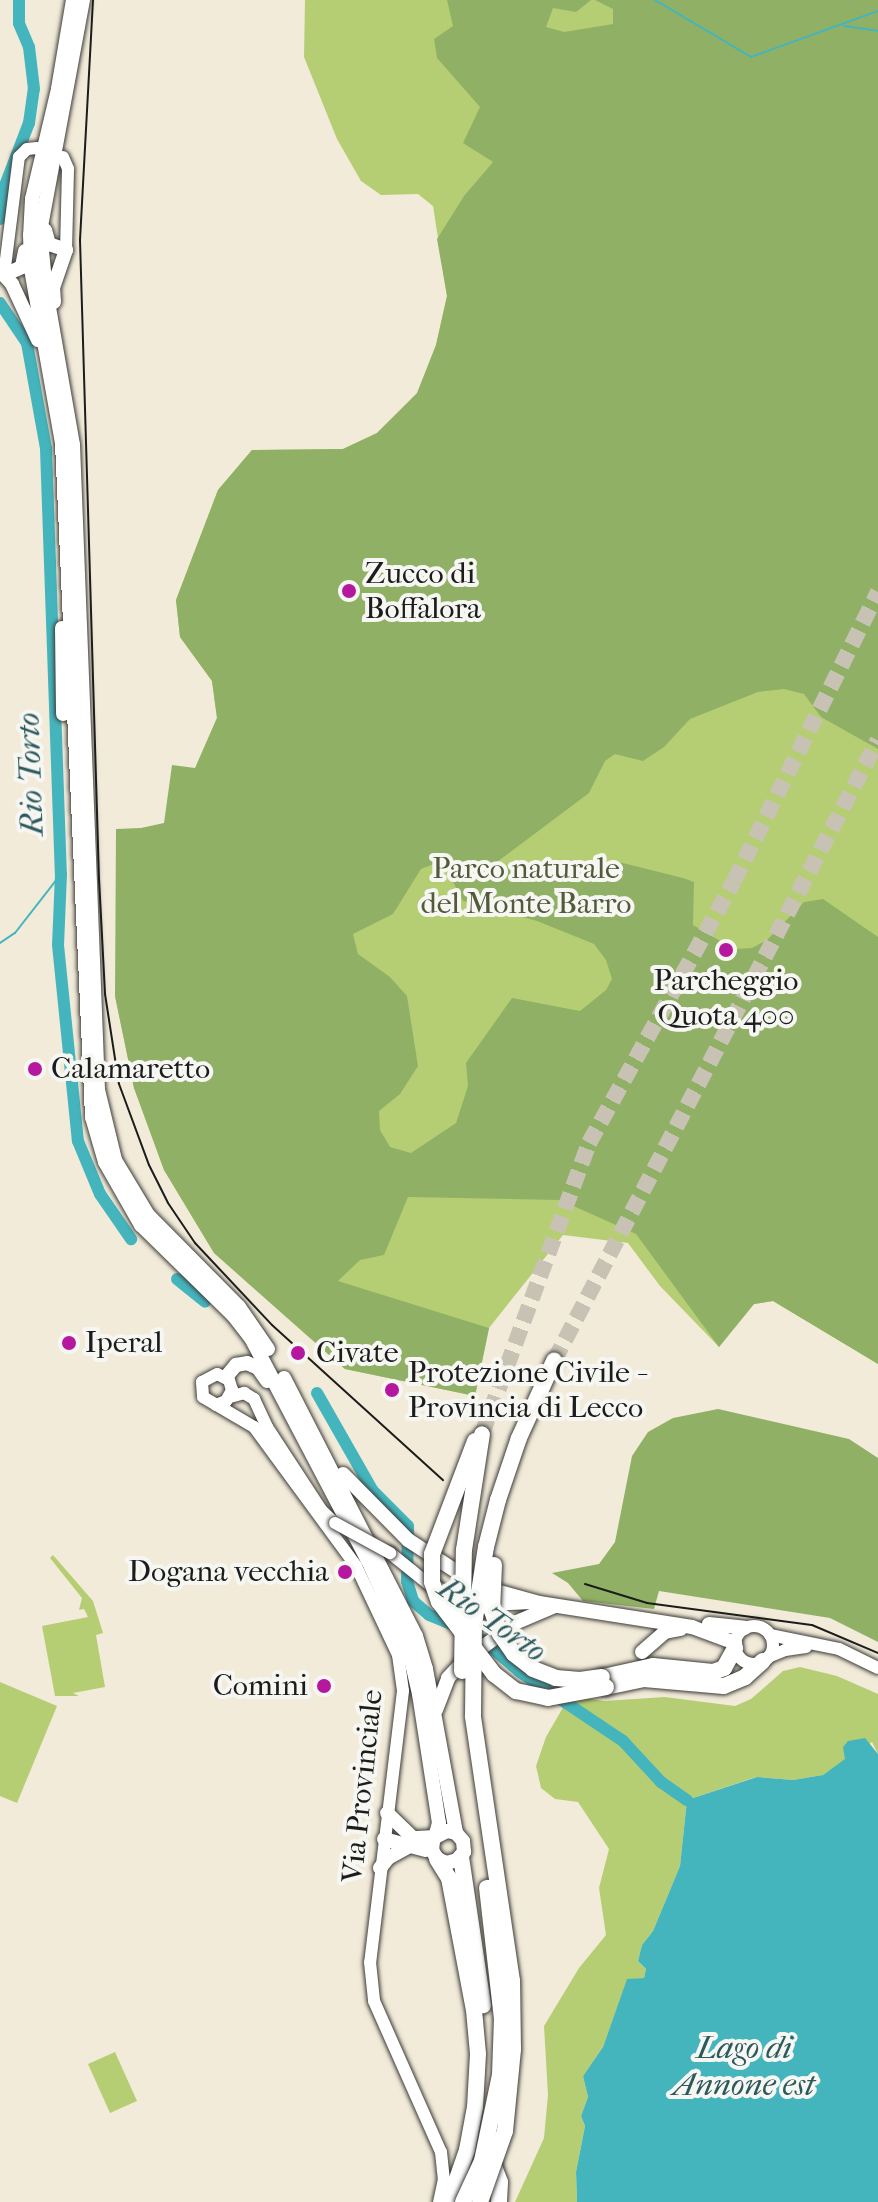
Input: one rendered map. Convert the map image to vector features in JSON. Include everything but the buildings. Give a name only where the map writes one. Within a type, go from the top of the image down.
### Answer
[{"type":"highway","points":[[480,2202],[499,2156],[509,2112],[512,1981],[475,1727],[472,1671],[486,1547],[519,1438],[554,1361]]},
{"type":"highway","points":[[463,2202],[489,2135],[501,2061],[497,1972],[467,1754],[462,1656],[464,1550],[482,1434],[470,1447],[432,1554],[432,1582],[439,1602],[494,1674],[516,1691],[548,1698],[653,1666],[713,1672],[724,1668],[735,1646]]},
{"type":"highway","points":[[519,1438],[491,1582],[495,1622],[511,1650],[537,1671],[572,1680],[604,1682],[644,1679],[724,1686],[745,1677],[765,1659]]},
{"type":"highway","points":[[642,1652],[660,1664],[683,1670]]},
{"type":"highway","points":[[436,1856],[449,1878],[474,2010],[478,2054],[475,2107],[467,2150],[449,2202]]},
{"type":"highway","points":[[461,1857],[485,2022],[483,2130],[500,2182],[499,2202]]},
{"type":"main road","points":[[73,0],[38,201],[31,269],[73,445],[98,1090],[105,1129],[115,1160],[148,1215],[259,1332],[325,1453],[416,1636],[435,1715],[456,1833],[464,1847],[461,1857],[447,1863],[407,1840],[387,1813]]},
{"type":"main road","points":[[55,367],[2,275],[22,267],[83,0]]},
{"type":"main road","points":[[38,201],[49,244],[55,249],[66,250],[52,295],[69,576],[89,1090],[96,1132],[105,1162],[141,1225],[233,1315],[251,1338],[371,1567],[410,1655],[439,1823],[435,1837],[436,1856]]},
{"type":"main road","points":[[63,714],[61,634],[69,576]]},
{"type":"main road","points":[[228,1379],[240,1363],[256,1366],[319,1469]]},
{"type":"main road","points":[[325,1453],[349,1484],[408,1540],[462,1575],[496,1591],[555,1606],[745,1628]]},
{"type":"main road","points":[[435,1715],[441,1692],[456,1669],[514,1624],[555,1606]]},
{"type":"main road","points":[[592,1611],[710,1631],[735,1646]]},
{"type":"main road","points":[[642,1652],[672,1629],[710,1631]]},
{"type":"main road","points":[[384,1839],[407,1840],[435,1837],[447,1831],[456,1833]]},
{"type":"main road","points":[[380,1868],[407,1840]]},
{"type":"street","points":[[2,275],[19,157],[27,149],[37,148]]},
{"type":"street","points":[[63,157],[68,169],[66,250]]},
{"type":"street","points":[[259,1409],[252,1389],[212,1374],[202,1384],[204,1398],[224,1401],[239,1393],[250,1395],[317,1504],[335,1523],[390,1553],[427,1583],[514,1624]]},
{"type":"street","points":[[224,1401],[228,1379]]},
{"type":"street","name":"Via Provinciale","points":[[224,1401],[235,1414],[254,1427],[314,1513],[345,1550],[369,1589],[398,1655],[403,1691],[370,1962],[374,2001],[441,2152],[444,2179],[439,2202]]},
{"type":"street","points":[[472,1603],[539,1603]]},
{"type":"street","points":[[839,1649],[796,1647],[765,1659],[746,1662],[735,1646],[745,1628],[761,1628],[770,1635],[839,1649],[878,1668]]},
{"type":"street","points":[[765,1659],[772,1646],[770,1635]]},
{"type":"green space","name":"Parco naturale del Monte Barro","points":[[305,0],[878,0],[878,1364],[773,1301],[754,1304],[719,1347],[660,1286],[628,1243],[563,1235],[489,1328],[475,1396],[345,1369],[214,1253],[164,1170],[134,1088],[115,996],[195,769],[217,718],[212,681],[180,637],[176,600],[218,490],[252,450],[343,449],[377,433],[417,394],[436,345],[447,296],[433,206],[418,194],[381,195],[361,181],[337,139],[304,57]]},
{"type":"green space","name":"Parco naturale del Monte Barro","points":[[447,0],[591,0],[576,12],[553,8],[546,27],[564,32],[613,24],[613,9],[595,0],[878,0],[878,749],[821,717],[804,694],[784,689],[758,692],[690,719],[664,747],[643,761],[615,754],[605,761],[589,793],[493,865],[575,874],[615,861],[683,878],[694,882],[693,925],[734,949],[752,948],[767,940],[804,902],[823,899],[878,937],[878,1364],[773,1301],[754,1304],[719,1347],[636,1234],[560,1200],[408,1197],[384,1255],[360,1260],[338,1281],[489,1328],[475,1396],[345,1369],[214,1253],[164,1170],[134,1088],[115,996],[116,829],[164,823],[172,765],[195,768],[217,718],[212,681],[180,637],[176,600],[218,490],[252,450],[343,449],[377,433],[417,393],[436,345],[447,296],[437,239],[464,196],[493,162],[463,143],[480,107],[437,58],[434,39],[453,26]],"holes":[[[442,861],[463,901],[537,921],[594,944],[606,960],[612,979],[606,990],[580,1011],[512,998],[466,1063],[468,1086],[456,1123],[411,1153],[390,1147],[380,1130],[379,1111],[400,1094],[418,1066],[407,996],[390,977],[358,954],[353,934],[393,914],[421,869]]]},
{"type":"green space","points":[[718,1409],[849,1439],[878,1458],[878,1642],[830,1618],[659,1591],[654,1609],[583,1601],[568,1583],[552,1573],[599,1564],[615,1542],[632,1456],[648,1432],[673,1418]]},
{"type":"green space","points":[[53,1555],[93,1601],[103,1633],[96,1635],[105,1687],[73,1693],[79,1696],[55,1696],[42,1626],[88,1617],[84,1609],[79,1610],[82,1598],[50,1558]]},
{"type":"green space","points":[[800,1667],[837,1676],[878,1694],[878,1754],[872,1742],[823,1775],[793,1780],[756,1777],[687,1800],[680,1866],[653,1931],[642,1945],[638,1961],[646,1969],[644,1978],[627,1980],[603,2047],[583,2076],[588,2097],[581,2116],[585,2126],[576,2172],[577,2202],[515,2202],[544,2138],[548,2095],[544,2026],[579,1968],[606,1935],[599,1888],[609,1849],[578,1802],[555,1799],[541,1788],[536,1766],[546,1737],[565,1704],[579,1697],[604,1701],[665,1697],[735,1706],[751,1699],[783,1671]]},
{"type":"green space","points":[[0,1682],[57,1706],[17,1803],[0,1796]]},
{"type":"green space","points":[[115,2052],[137,2101],[110,2113],[88,2064]]},
{"type":"water","name":"Lago di Annone est","points":[[865,1738],[878,1754],[878,2202],[577,2202],[576,2172],[585,2126],[581,2116],[588,2097],[583,2076],[603,2047],[627,1979],[644,1978],[646,1969],[638,1961],[642,1945],[653,1931],[680,1866],[687,1800],[757,1777],[793,1780],[823,1775],[845,1759],[843,1747],[848,1741]]},
{"type":"waterway","name":"Rio Torto","points":[[0,219],[4,188],[29,123],[34,89],[29,47],[19,23],[19,0]]},
{"type":"waterway","points":[[655,0],[751,57],[878,11]]},
{"type":"waterway","points":[[844,26],[878,31]]},
{"type":"waterway","name":"Rio Torto","points":[[0,303],[27,343],[46,449],[61,874],[58,945],[78,1141],[100,1194],[131,1239]]},
{"type":"waterway","points":[[0,943],[15,933],[61,874]]},
{"type":"waterway","name":"Rio Torto","points":[[177,1279],[205,1302]]},
{"type":"waterway","name":"Rio Torto","points":[[317,1393],[373,1491],[408,1526],[407,1581],[413,1601],[429,1615],[456,1626]]},
{"type":"waterway","name":"Rio Torto","points":[[483,1640],[520,1672],[623,1741],[661,1782],[687,1800]]},
{"type":"tunnel","points":[[482,1434],[589,1143],[734,881],[878,592]]},
{"type":"tunnel","points":[[554,1361],[878,740]]},
{"type":"railway","points":[[93,0],[80,240],[99,879],[105,994],[119,1084],[149,1165],[168,1203],[195,1243],[272,1325],[443,1480]]},
{"type":"railway","points":[[585,1584],[647,1603],[812,1625],[878,1653]]},
{"type":"place","name":"Zucco di Boffalora","points":[[349,591]]},
{"type":"place","name":"Parcheggio Quota 400","points":[[726,950]]},
{"type":"place","name":"Calamaretto","points":[[35,1069]]},
{"type":"place","name":"Iperal","points":[[69,1343]]},
{"type":"place","name":"Civate","points":[[298,1353]]},
{"type":"place","name":"Protezione Civile - Provincia di Lecco","points":[[392,1390]]},
{"type":"place","name":"Dogana vecchia","points":[[345,1572]]},
{"type":"place","name":"Comini","points":[[324,1686]]}]
